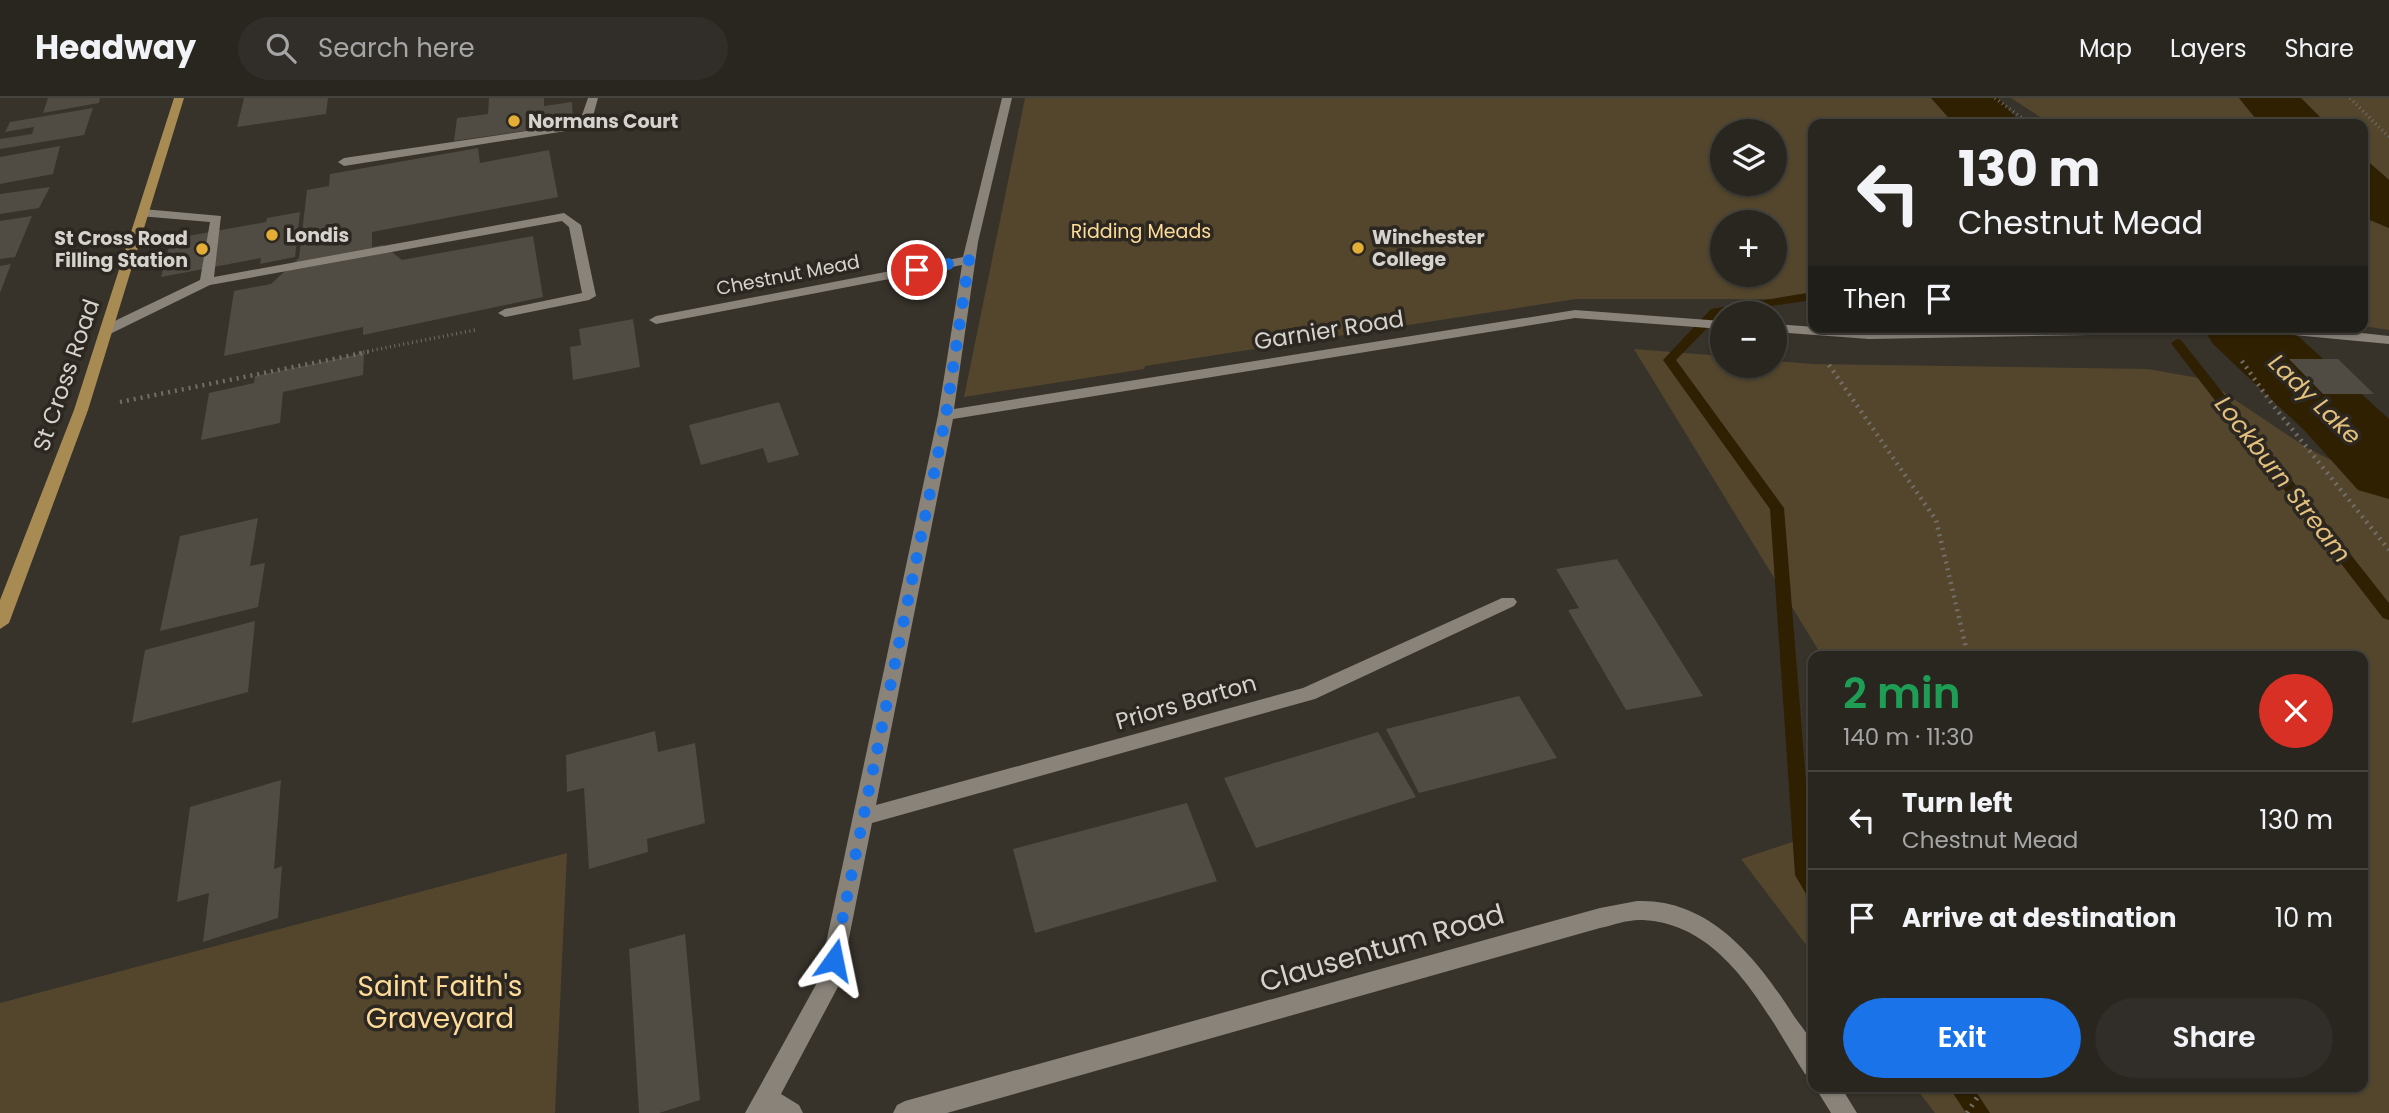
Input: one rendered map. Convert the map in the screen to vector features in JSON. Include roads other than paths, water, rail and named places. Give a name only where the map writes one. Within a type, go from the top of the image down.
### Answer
[{"type":"main road","name":"St Cross Road","points":[[0,623],[80,410],[179,98]]},
{"type":"street","points":[[344,162],[569,127],[586,120],[593,98]]},
{"type":"street","points":[[791,1113],[762,1106],[829,983],[946,415],[969,260],[1007,98]]},
{"type":"street","points":[[143,213],[217,219],[206,282]]},
{"type":"street","points":[[105,331],[206,282],[564,217],[575,225],[589,296],[505,313]]},
{"type":"street","name":"Chestnut Mead","points":[[656,320],[969,260]]},
{"type":"street","name":"Garnier Road","points":[[946,415],[1574,314],[1710,324]]},
{"type":"street","points":[[1787,329],[1808,330]]},
{"type":"street","points":[[1843,333],[1986,333]]},
{"type":"street","points":[[2342,333],[2389,341]]},
{"type":"street","name":"Priors Barton","points":[[864,817],[1308,694],[1508,602]]},
{"type":"street","name":"Clausentum Road","points":[[905,1113],[1586,922],[1642,910],[1683,917],[1717,936],[1743,964],[1808,1059]]},
{"type":"street","points":[[1830,1092],[1845,1113]]},
{"type":"waterway","name":"Lady Lake","points":[[1962,98],[1985,119]]},
{"type":"waterway","points":[[1808,297],[1715,312],[1669,360],[1777,508],[1804,875],[1808,881]]},
{"type":"waterway","name":"Lady Lake","points":[[2248,333],[2335,413],[2389,470]]},
{"type":"waterway","name":"Lockburn Stream","points":[[2177,343],[2389,614]]},
{"type":"waterway","points":[[1964,1092],[1979,1113]]},
{"type":"place","name":"Normans Court","points":[[514,121]]},
{"type":"place","name":"Londis","points":[[272,235]]},
{"type":"place","name":"Winchester College","points":[[1358,248]]},
{"type":"place","name":"St Cross Road Filling Station","points":[[202,249]]},
{"type":"park label","name":"Ridding Meads","points":[[1141,231]]},
{"type":"park label","name":"Saint Faith's Graveyard","points":[[440,1002]]}]
